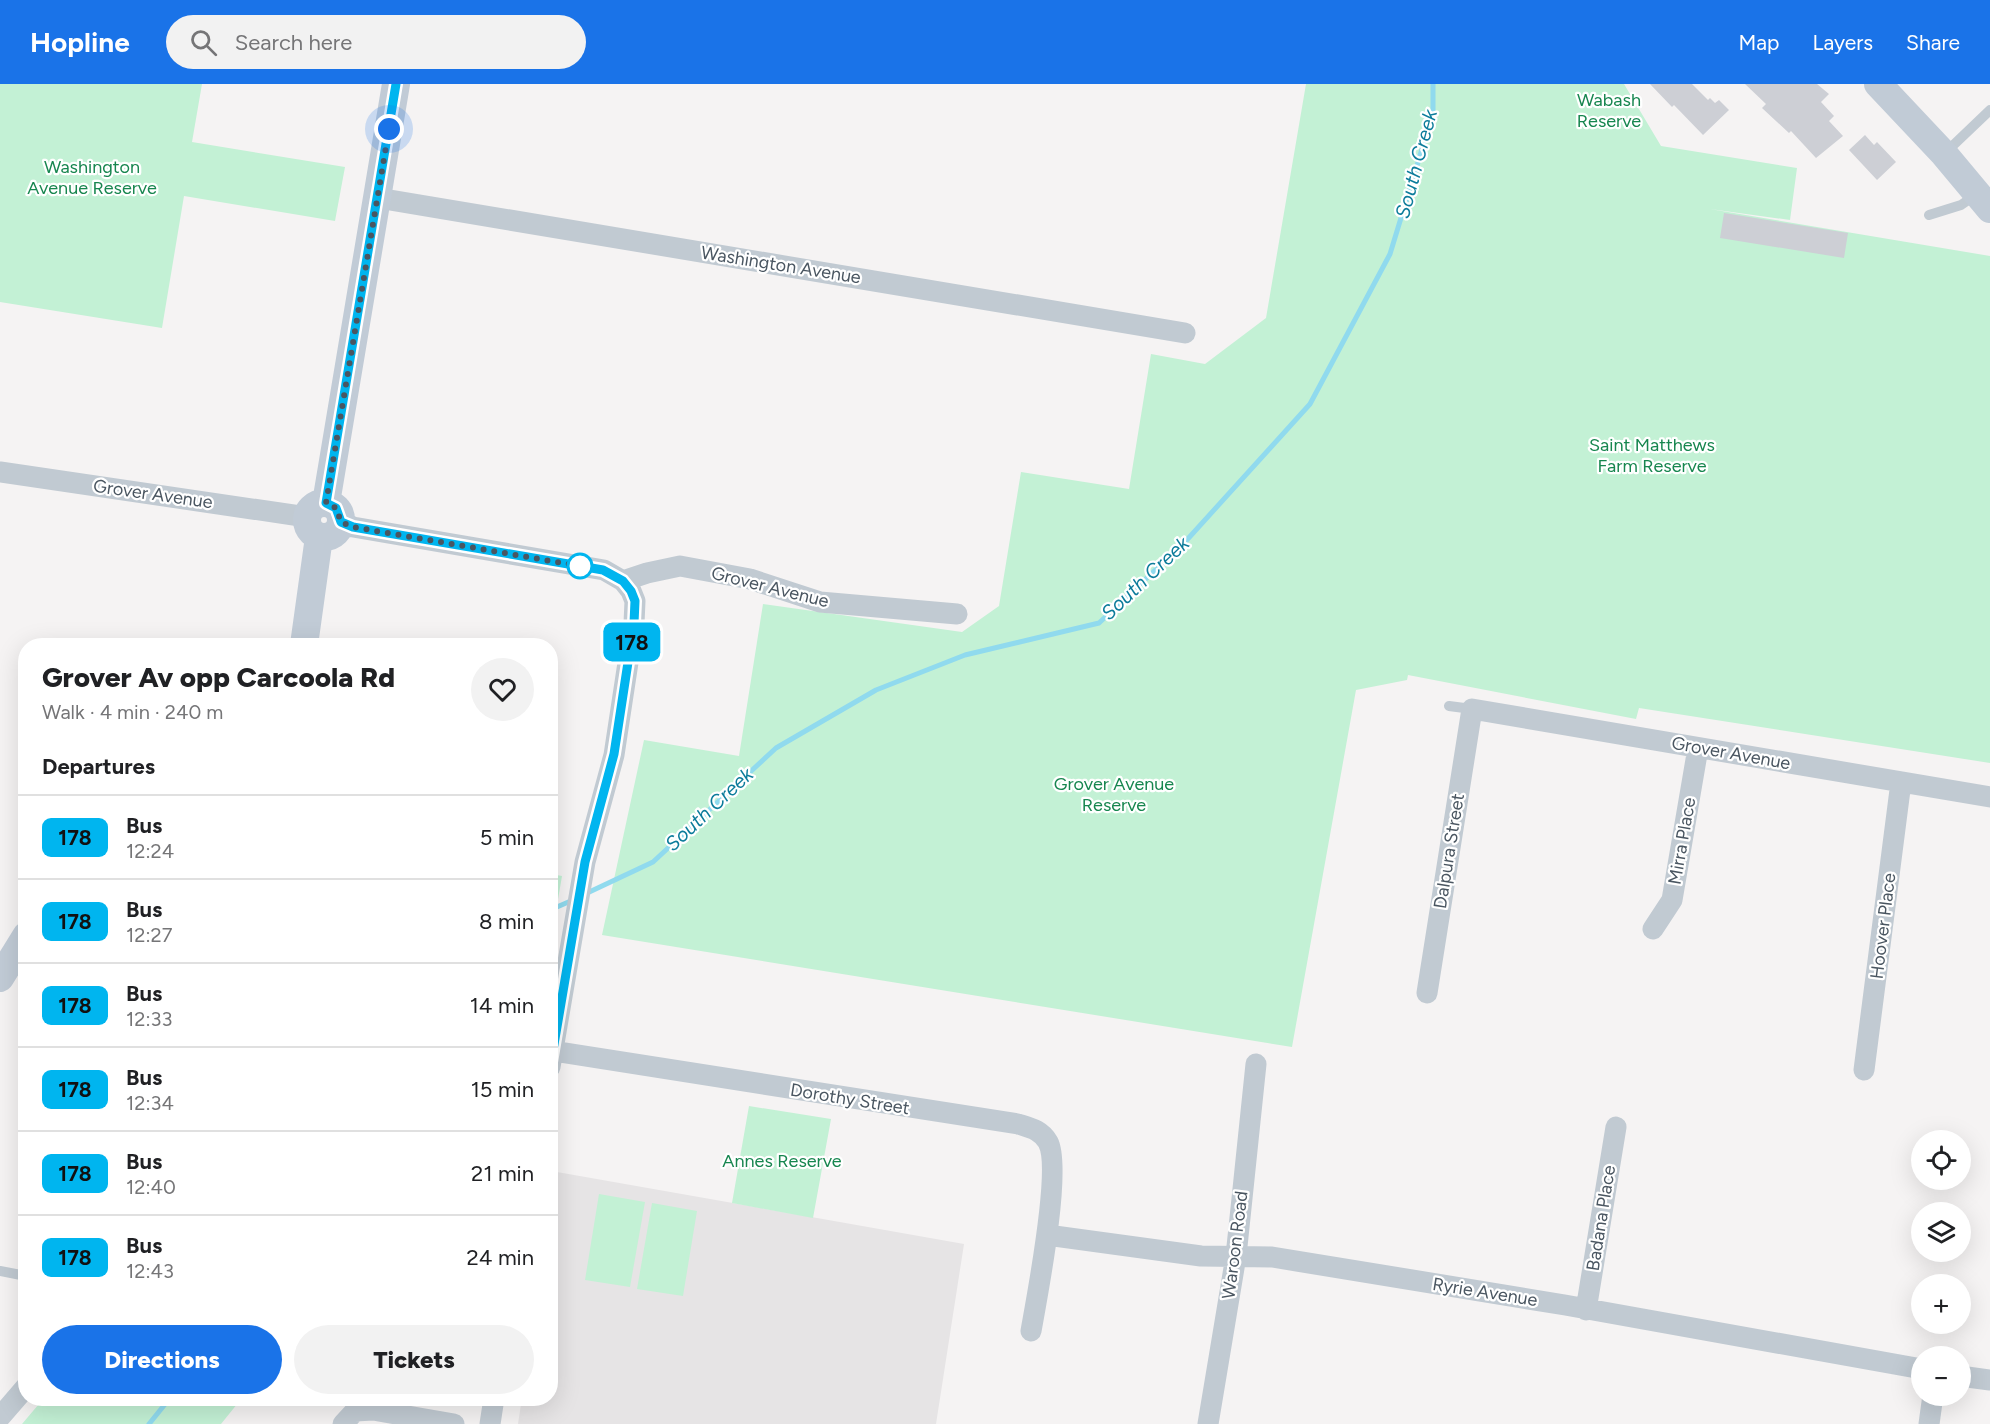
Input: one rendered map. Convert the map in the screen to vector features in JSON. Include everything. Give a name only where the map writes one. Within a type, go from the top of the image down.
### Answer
[{"type":"street","points":[[305,638],[396,84]]},
{"type":"street","points":[[1878,84],[1944,154],[1984,201]]},
{"type":"street","name":"Washington Avenue","points":[[378,198],[1185,333]]},
{"type":"street","name":"Grover Avenue","points":[[0,472],[323,520],[603,570],[623,581],[680,566],[750,579],[820,602],[957,614]]},
{"type":"street","points":[[558,1021],[585,862],[614,754],[634,623],[635,601],[623,581]]},
{"type":"street","name":"Grover Avenue","points":[[1472,709],[1990,797]]},
{"type":"street","name":"Dalpura Street","points":[[1427,993],[1472,709]]},
{"type":"street","name":"Mirra Place","points":[[1653,929],[1672,900],[1698,748]]},
{"type":"street","name":"Hoover Place","points":[[1864,1070],[1901,782]]},
{"type":"street","points":[[0,978],[18,949]]},
{"type":"street","name":"Dorothy Street","points":[[558,1060],[1018,1124],[1038,1130],[1049,1143],[1052,1161],[1047,1235],[1031,1331]]},
{"type":"street","name":"Waroon Road","points":[[1208,1424],[1236,1256],[1256,1064]]},
{"type":"street","name":"Badana Place","points":[[1586,1310],[1616,1127]]},
{"type":"street","name":"Ryrie Avenue","points":[[1047,1235],[1201,1256],[1272,1257],[1911,1367]]},
{"type":"street","points":[[1971,1377],[1990,1380]]},
{"type":"street","points":[[0,1417],[18,1396]]},
{"type":"street","points":[[490,1424],[493,1406]]},
{"type":"street","points":[[1929,1424],[1931,1406]]},
{"type":"street","points":[[343,1424],[355,1411],[373,1410],[454,1424]]},
{"type":"lane","points":[[1944,154],[1990,110]]},
{"type":"lane","points":[[1929,215],[1984,201]]},
{"type":"lane","points":[[1449,706],[1472,709]]},
{"type":"lane","points":[[0,1271],[18,1274]]},
{"type":"shaded area","points":[[558,1172],[964,1244],[936,1424],[518,1424],[521,1406],[558,1406]]},
{"type":"green space","name":"Washington Avenue Reserve","points":[[0,84],[202,84],[192,142],[345,167],[335,221],[184,196],[162,328],[0,302]]},
{"type":"green space","points":[[1306,84],[1624,84],[1661,146],[1797,168],[1790,220],[1710,209],[1990,256],[1990,763],[1639,708],[1636,719],[1408,675],[1407,680],[1356,690],[1292,1047],[602,935],[644,740],[739,756],[763,604],[962,632],[999,606],[1021,472],[1129,489],[1151,354],[1205,364],[1266,318]]},
{"type":"green space","points":[[558,875],[562,876],[558,899]]},
{"type":"green space","name":"Annes Reserve","points":[[749,1106],[831,1119],[813,1218],[732,1203]]},
{"type":"green space","points":[[599,1194],[645,1202],[630,1287],[585,1280]]},
{"type":"green space","points":[[652,1203],[697,1211],[683,1296],[637,1289]]},
{"type":"green space","points":[[37,1406],[236,1406],[221,1424],[22,1424]]},
{"type":"building","points":[[1650,84],[1692,84],[1708,100],[1710,98],[1715,103],[1719,100],[1729,110],[1703,135]]},
{"type":"building","points":[[1745,84],[1817,84],[1829,94],[1821,102],[1834,116],[1829,121],[1843,136],[1816,158],[1791,131],[1789,133],[1762,108],[1766,104]]},
{"type":"building","points":[[1865,135],[1874,145],[1877,142],[1896,162],[1877,180],[1849,150]]},
{"type":"building","points":[[1724,213],[1848,233],[1844,258],[1720,238]]},
{"type":"waterway","name":"South Creek","points":[[585,894],[653,862],[776,748],[876,690],[965,655],[1099,623],[1185,542],[1310,404],[1390,254],[1433,113],[1433,84]]},
{"type":"waterway","name":"South Creek","points":[[558,907],[573,900]]},
{"type":"waterway","name":"South Creek","points":[[149,1424],[164,1406]]},
{"type":"bus line","name":"178","points":[[396,84],[326,503],[336,508],[341,522],[353,527],[603,570],[623,581],[635,601],[619,727],[585,862],[558,1022]]},
{"type":"route","points":[[389,129],[326,503],[336,508],[341,522],[353,527],[580,566]]},
{"type":"park label","name":"Wabash Reserve","points":[[1609,110]]},
{"type":"park label","name":"Saint Matthews Farm Reserve","points":[[1652,455]]},
{"type":"park label","name":"Grover Avenue Reserve","points":[[1114,794]]}]
